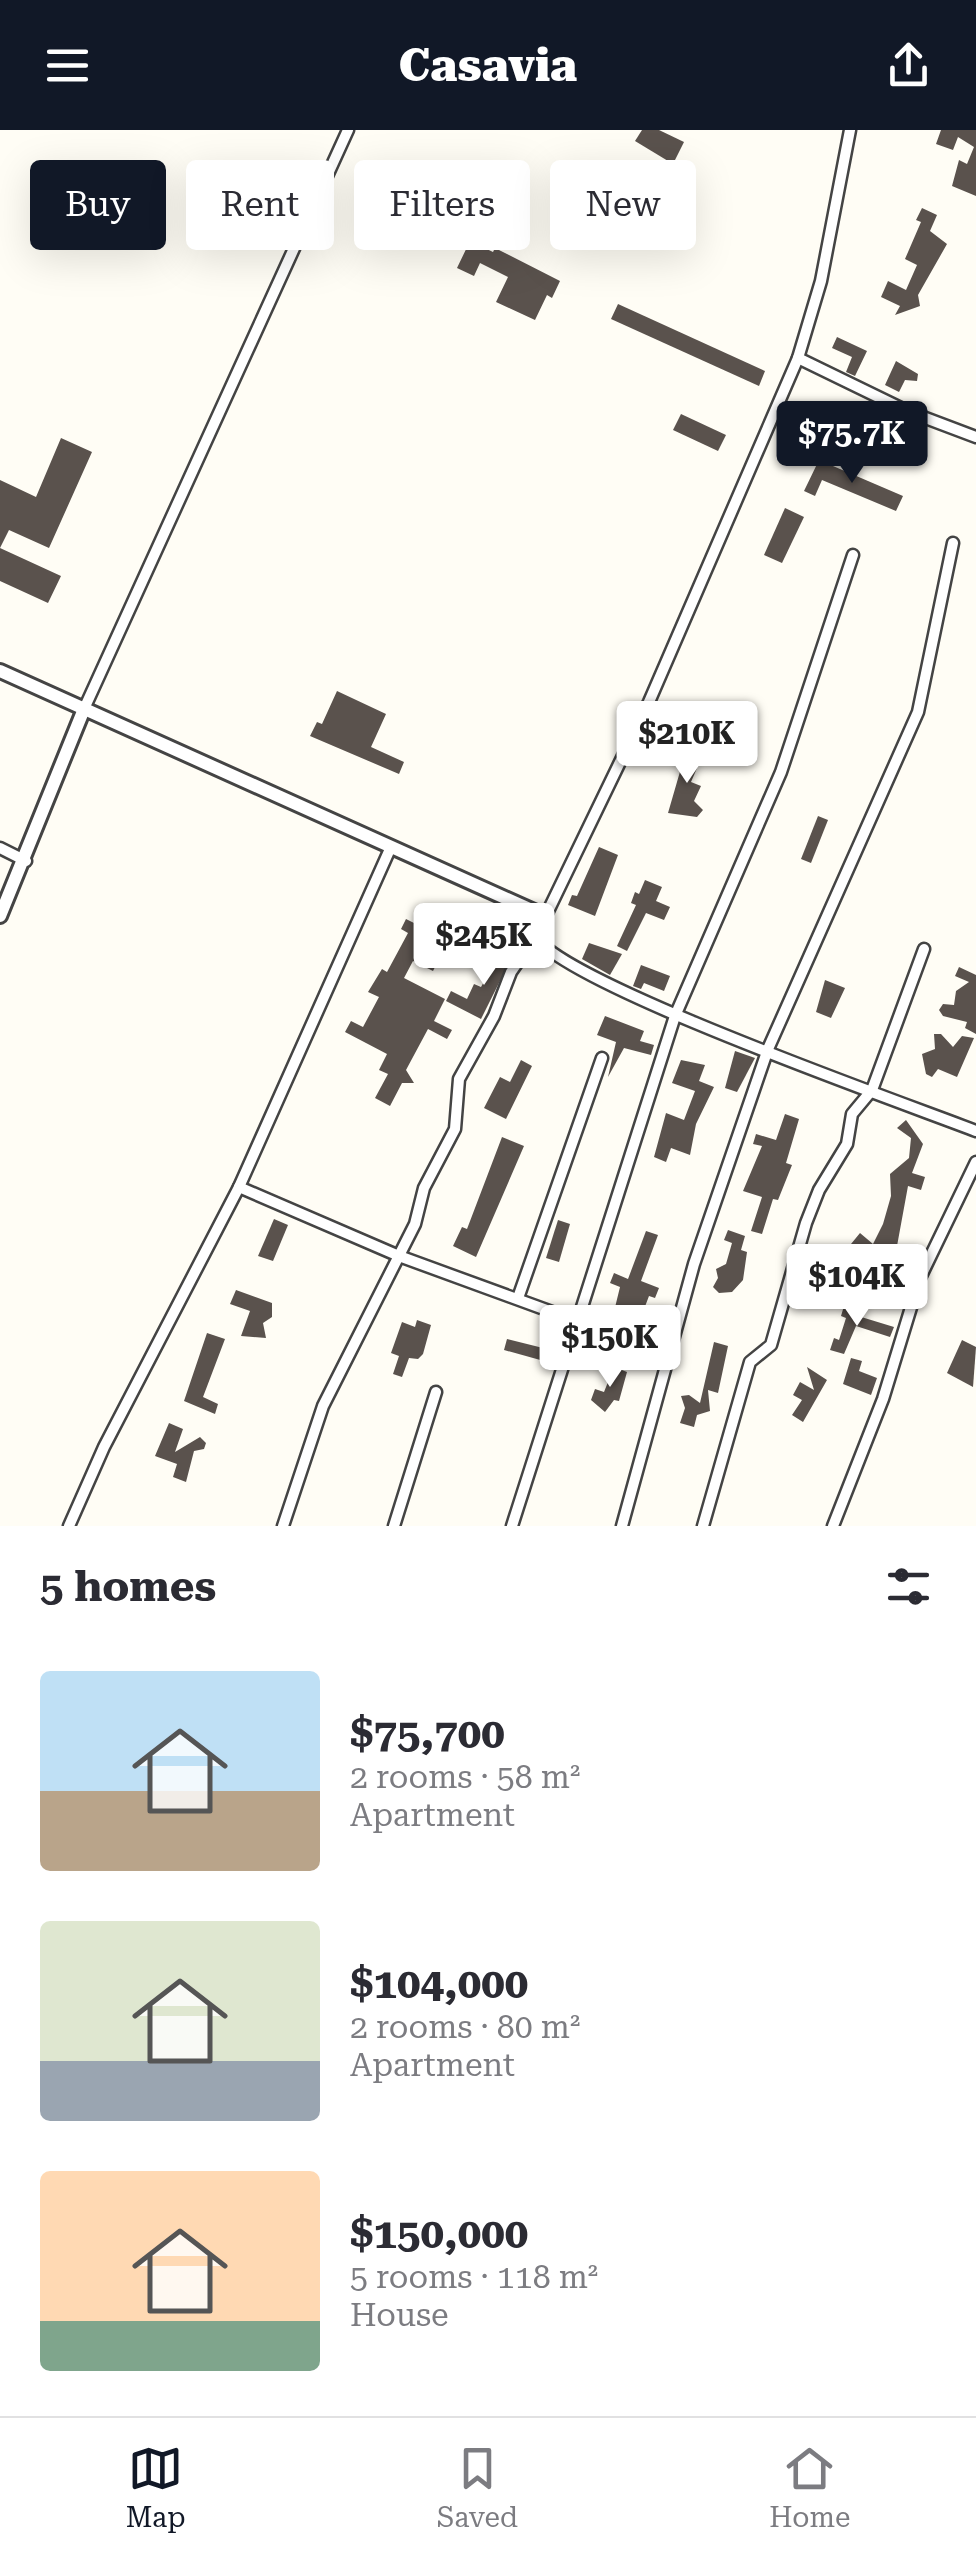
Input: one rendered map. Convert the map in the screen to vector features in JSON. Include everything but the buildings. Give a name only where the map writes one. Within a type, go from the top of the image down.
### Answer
[{"type":"street","points":[[0,916],[26,861],[84,709],[348,130]]},
{"type":"street","points":[[282,1526],[324,1406],[415,1224],[424,1188],[455,1129],[459,1079],[494,1016],[511,972],[536,936],[649,702],[798,358],[821,281],[850,130]]},
{"type":"street","points":[[798,358],[907,410],[976,437]]},
{"type":"street","points":[[622,1526],[694,1264],[768,1049],[918,712],[954,544]]},
{"type":"street","points":[[512,1526],[574,1320],[627,1174],[676,1016],[782,772],[853,554]]},
{"type":"street","points":[[0,671],[545,916]]},
{"type":"street","points":[[0,848],[26,861]]},
{"type":"street","points":[[69,1526],[104,1447],[239,1187],[390,848]]},
{"type":"street","points":[[536,936],[540,947],[579,972],[676,1016],[976,1132]]},
{"type":"street","points":[[704,1526],[750,1362],[771,1345],[819,1190],[847,1144],[852,1114],[872,1090],[924,948]]},
{"type":"street","points":[[518,1298],[602,1058]]},
{"type":"street","points":[[833,1526],[882,1399],[920,1278],[976,1162]]},
{"type":"street","points":[[239,1187],[399,1256],[574,1320]]},
{"type":"street","points":[[394,1526],[436,1392]]}]
